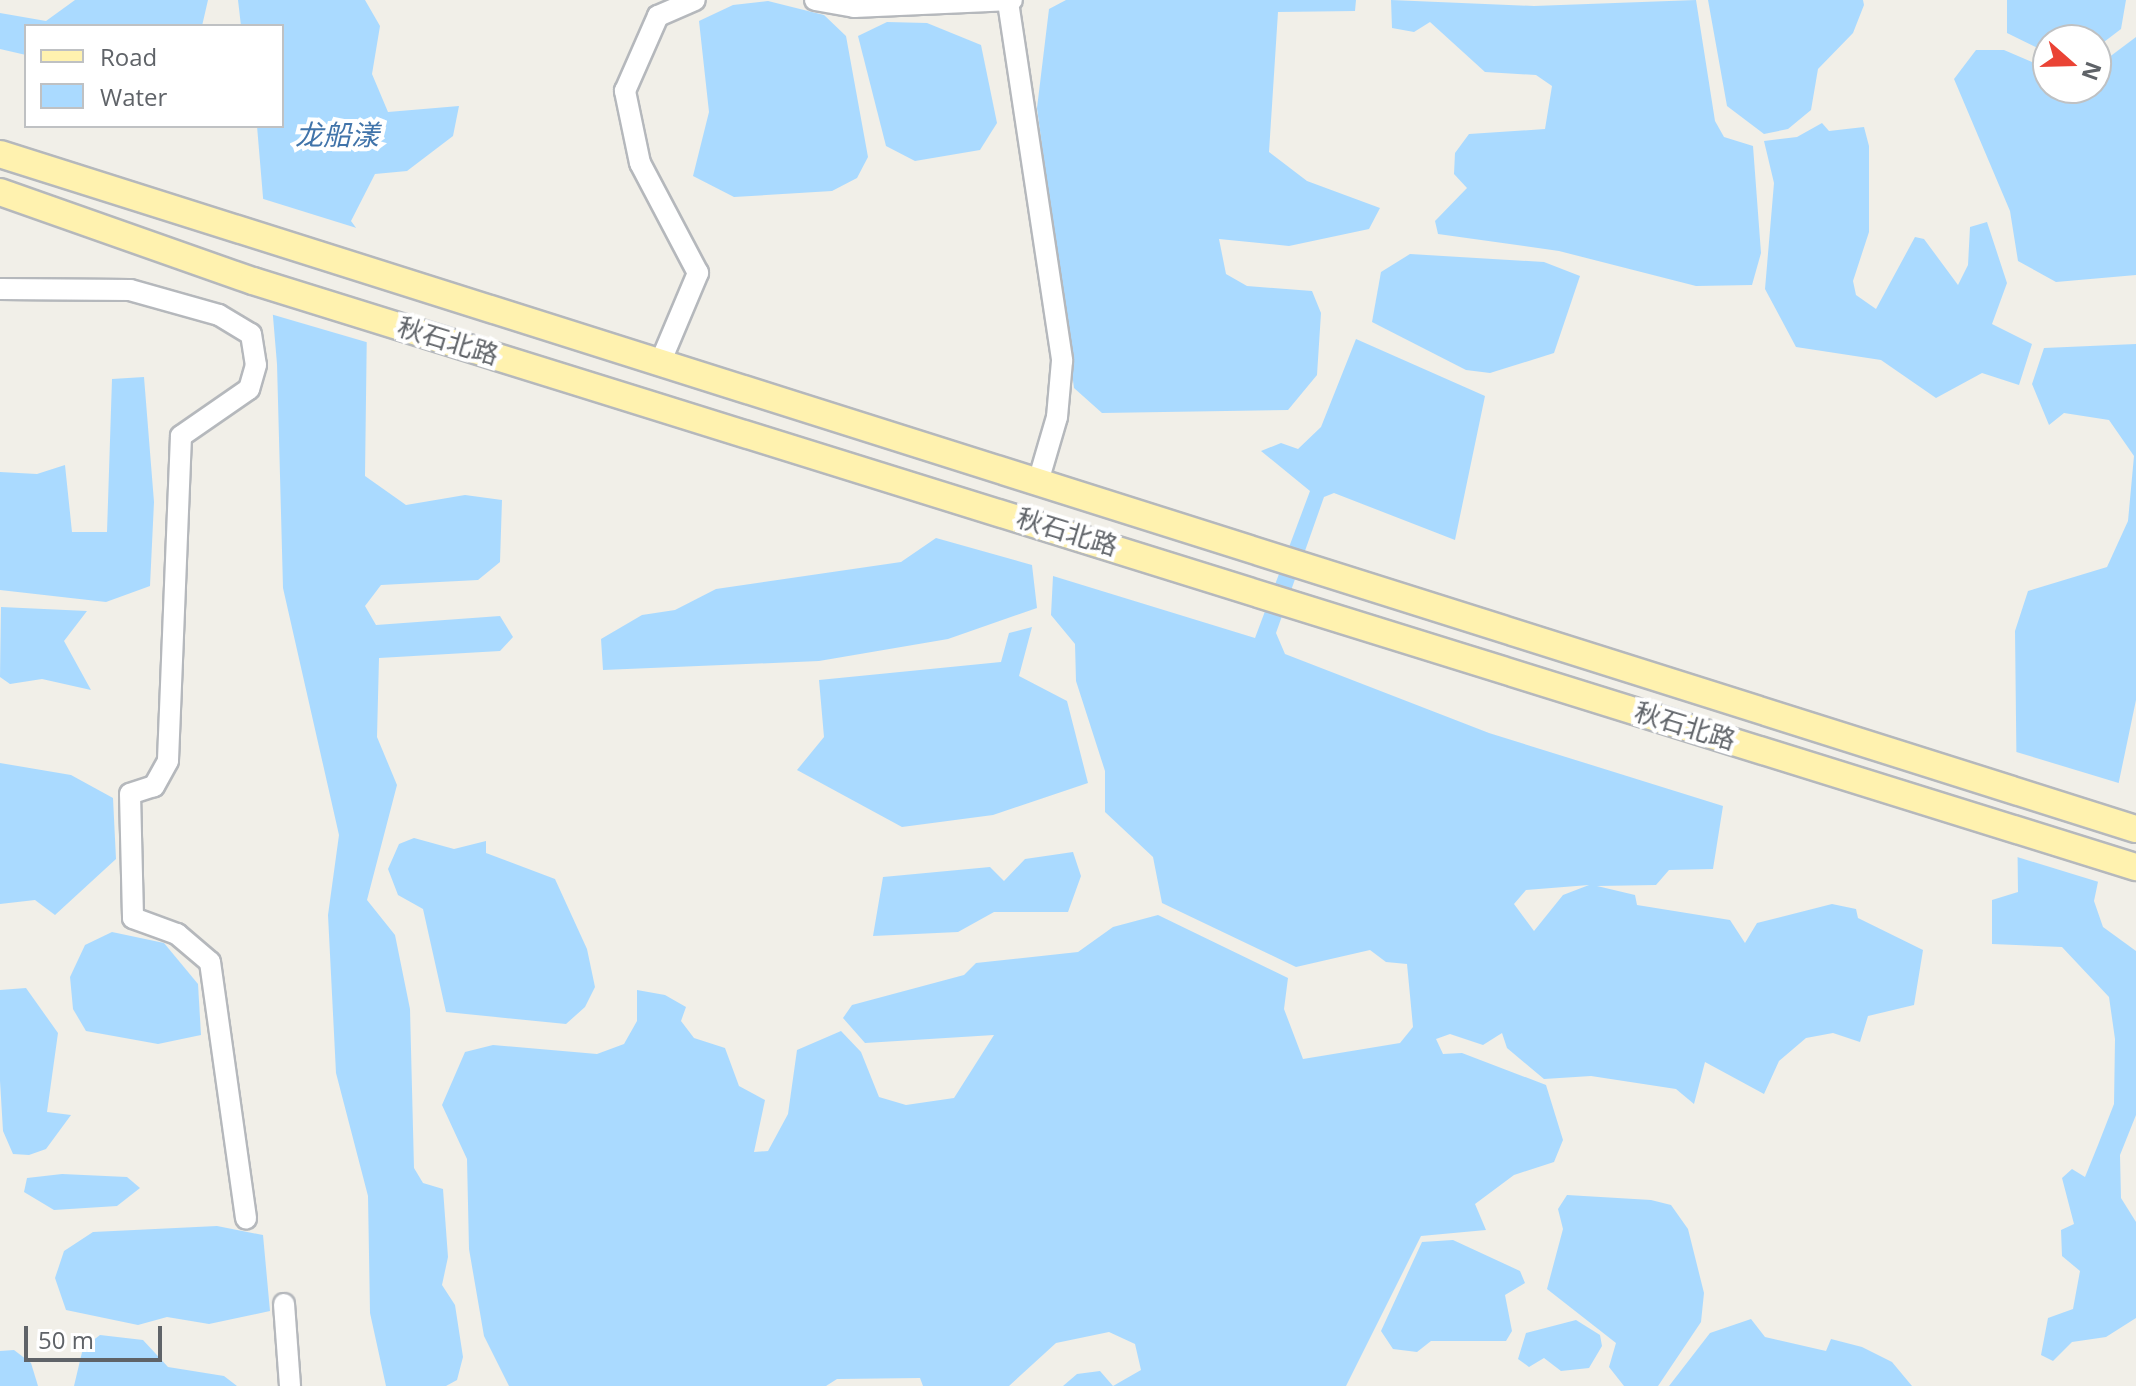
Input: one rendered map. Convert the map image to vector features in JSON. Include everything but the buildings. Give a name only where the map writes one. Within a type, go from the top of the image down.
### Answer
[{"type":"main road","name":"秋石北路","points":[[0,154],[2136,829]]},
{"type":"main road","name":"秋石北路","points":[[0,192],[253,281],[2136,867]]},
{"type":"street","points":[[660,363],[698,273],[640,163],[625,91],[658,16],[695,0]]},
{"type":"street","points":[[815,0],[854,7],[1010,1],[1062,361],[1057,417],[1038,482]]},
{"type":"street","points":[[0,289],[130,290],[219,315],[251,334],[256,365],[249,389],[181,436],[168,761],[154,786],[130,794],[133,918],[177,934],[210,962],[246,1218]]},
{"type":"street","points":[[284,1304],[290,1386]]},
{"type":"water","points":[[75,0],[208,0],[202,24],[24,24],[24,55],[0,49],[0,13],[46,21]]},
{"type":"water","name":"龙船漾","points":[[238,0],[365,0],[380,26],[372,74],[388,112],[459,106],[453,136],[407,171],[375,174],[351,221],[368,244],[365,476],[406,505],[465,495],[502,500],[500,562],[478,580],[381,585],[365,606],[376,625],[500,616],[513,637],[500,651],[379,658],[377,737],[397,785],[367,900],[395,935],[410,1009],[414,1168],[423,1183],[443,1189],[448,1257],[442,1285],[455,1305],[463,1357],[457,1380],[446,1386],[386,1386],[370,1313],[368,1196],[336,1073],[328,915],[339,835],[283,588],[277,364],[257,128],[284,128],[284,24],[241,24]]},
{"type":"water","points":[[1066,0],[1356,0],[1355,11],[1278,12],[1269,152],[1307,181],[1380,208],[1369,229],[1289,246],[1219,239],[1226,274],[1247,286],[1312,291],[1321,313],[1317,375],[1288,410],[1102,413],[1074,388],[1037,108],[1049,9]]},
{"type":"water","points":[[1391,0],[1534,6],[1696,0],[1715,121],[1724,137],[1753,146],[1761,253],[1752,285],[1696,286],[1559,251],[1438,234],[1435,221],[1467,188],[1454,174],[1455,153],[1469,134],[1545,129],[1552,86],[1536,75],[1485,72],[1430,22],[1414,32],[1392,28]]},
{"type":"water","points":[[1708,0],[1863,0],[1864,5],[1853,33],[1818,69],[1811,110],[1788,129],[1764,134],[1727,106]]},
{"type":"water","points":[[2007,0],[2126,0],[2121,29],[2112,36],[2112,24],[2032,24],[2032,45],[2007,33]]},
{"type":"water","points":[[768,1],[824,15],[846,36],[868,157],[857,178],[832,191],[734,197],[693,176],[709,112],[699,21],[733,5]]},
{"type":"water","points":[[887,22],[927,23],[981,45],[997,123],[980,150],[915,161],[886,146],[858,36]]},
{"type":"water","points":[[2136,37],[2136,275],[2056,282],[2018,261],[2010,211],[1954,79],[1976,50],[2004,50],[2032,62],[2032,104],[2112,104],[2112,55]]},
{"type":"water","points":[[1822,123],[1829,131],[1864,127],[1869,146],[1869,232],[1853,281],[1856,295],[1876,309],[1915,237],[1924,239],[1958,285],[1968,265],[1970,227],[1987,222],[2007,283],[1992,324],[2032,344],[2019,385],[1982,373],[1936,398],[1881,360],[1796,347],[1765,289],[1774,183],[1764,141],[1797,137]]},
{"type":"water","points":[[1410,254],[1544,262],[1580,276],[1554,353],[1490,373],[1466,370],[1372,322],[1381,272]]},
{"type":"water","points":[[1356,339],[1485,396],[1455,540],[1334,493],[1324,497],[1276,633],[1285,654],[1489,733],[1723,806],[1713,869],[1669,870],[1656,885],[1597,886],[1635,895],[1637,905],[1730,920],[1745,943],[1757,923],[1832,904],[1856,909],[1858,918],[1923,950],[1914,1005],[1868,1016],[1860,1042],[1833,1033],[1806,1038],[1779,1061],[1764,1094],[1705,1062],[1694,1104],[1676,1089],[1591,1076],[1544,1079],[1507,1048],[1502,1033],[1483,1045],[1450,1034],[1436,1039],[1443,1054],[1462,1053],[1546,1085],[1563,1140],[1554,1162],[1514,1175],[1475,1204],[1486,1230],[1421,1236],[1346,1386],[1113,1386],[1141,1370],[1135,1344],[1109,1332],[1056,1343],[1009,1386],[923,1386],[920,1378],[837,1379],[826,1386],[509,1386],[484,1336],[469,1249],[467,1159],[442,1105],[465,1052],[493,1045],[597,1054],[624,1044],[637,1021],[637,990],[665,995],[686,1007],[681,1021],[694,1038],[725,1048],[739,1086],[765,1100],[754,1152],[768,1151],[788,1114],[797,1050],[841,1031],[861,1052],[879,1097],[906,1105],[954,1098],[994,1035],[865,1043],[843,1018],[852,1005],[964,975],[976,963],[1078,952],[1113,927],[1158,915],[1288,978],[1284,1009],[1303,1059],[1400,1043],[1413,1027],[1407,964],[1386,962],[1370,950],[1296,967],[1162,903],[1153,857],[1105,812],[1105,771],[1076,681],[1075,644],[1051,615],[1053,576],[1255,638],[1310,491],[1261,451],[1281,443],[1298,449],[1321,427]],"holes":[[[1589,885],[1563,895],[1534,931],[1514,904],[1526,890]]]},
{"type":"water","points":[[2136,344],[2136,700],[2094,901],[2103,927],[2136,951],[2136,1115],[2120,1155],[2121,1198],[2136,1222],[2136,1318],[2106,1337],[2072,1342],[2053,1361],[2041,1355],[2048,1318],[2073,1309],[2080,1271],[2062,1256],[2061,1230],[2074,1224],[2062,1178],[2072,1169],[2085,1177],[2114,1104],[2115,1039],[2109,997],[2062,947],[1992,944],[1992,900],[2018,892],[2015,631],[2028,591],[2107,567],[2128,521],[2134,456],[2109,420],[2064,413],[2049,425],[2032,384],[2044,348]]},
{"type":"water","points":[[144,377],[154,502],[150,586],[106,602],[0,590],[0,472],[37,474],[65,465],[72,532],[107,532],[112,379]]},
{"type":"water","points":[[936,538],[1032,565],[1037,608],[948,639],[819,661],[603,670],[601,639],[642,615],[675,610],[716,589],[901,562]]},
{"type":"water","points":[[1,607],[87,611],[64,641],[91,690],[42,679],[10,684],[0,677]]},
{"type":"water","points":[[1032,627],[1019,676],[1067,701],[1088,783],[993,815],[902,827],[797,770],[824,737],[819,680],[1001,662],[1009,633]]},
{"type":"water","points":[[0,763],[71,775],[113,798],[116,859],[55,915],[35,900],[0,904]]},
{"type":"water","points":[[414,838],[454,849],[486,841],[486,853],[555,879],[587,949],[595,987],[585,1007],[566,1024],[446,1012],[423,909],[398,895],[388,869],[399,844]]},
{"type":"water","points":[[1073,852],[1081,876],[1068,912],[994,912],[958,932],[873,936],[883,877],[990,867],[1004,881],[1025,859]]},
{"type":"water","points":[[112,932],[164,943],[198,984],[201,1035],[158,1044],[86,1031],[73,1009],[70,977],[85,945]]},
{"type":"water","points":[[26,988],[58,1033],[47,1112],[71,1115],[46,1149],[29,1155],[13,1154],[3,1131],[0,1081],[0,990]]},
{"type":"water","points":[[62,1174],[127,1177],[140,1188],[117,1206],[54,1210],[24,1192],[27,1178]]},
{"type":"water","points":[[1567,1195],[1651,1200],[1671,1205],[1688,1229],[1704,1293],[1701,1322],[1658,1386],[1624,1386],[1609,1367],[1616,1343],[1547,1289],[1563,1229],[1558,1209]]},
{"type":"water","points":[[217,1226],[263,1235],[270,1311],[209,1324],[167,1317],[138,1325],[66,1310],[55,1278],[64,1251],[93,1232]]},
{"type":"water","points":[[1453,1240],[1520,1271],[1525,1283],[1505,1295],[1512,1331],[1506,1341],[1431,1341],[1417,1352],[1393,1349],[1381,1331],[1422,1242]]},
{"type":"water","points":[[1751,1319],[1765,1337],[1826,1351],[1831,1339],[1862,1347],[1892,1362],[1912,1386],[1669,1386],[1710,1333]]},
{"type":"water","points":[[1576,1320],[1600,1335],[1602,1346],[1589,1368],[1561,1371],[1544,1358],[1529,1367],[1518,1359],[1526,1333]]},
{"type":"water","points":[[100,1335],[143,1340],[168,1367],[224,1376],[237,1386],[74,1386],[83,1348]]},
{"type":"water","points":[[14,1350],[31,1363],[38,1386],[0,1386],[0,1351]]},
{"type":"water","points":[[1100,1371],[1113,1386],[1063,1386],[1077,1374]]},
{"type":"pier","points":[[257,197],[363,230],[372,244],[373,344],[267,313]]},
{"type":"pier","points":[[2013,751],[2122,784],[2102,883],[2014,856]]}]
